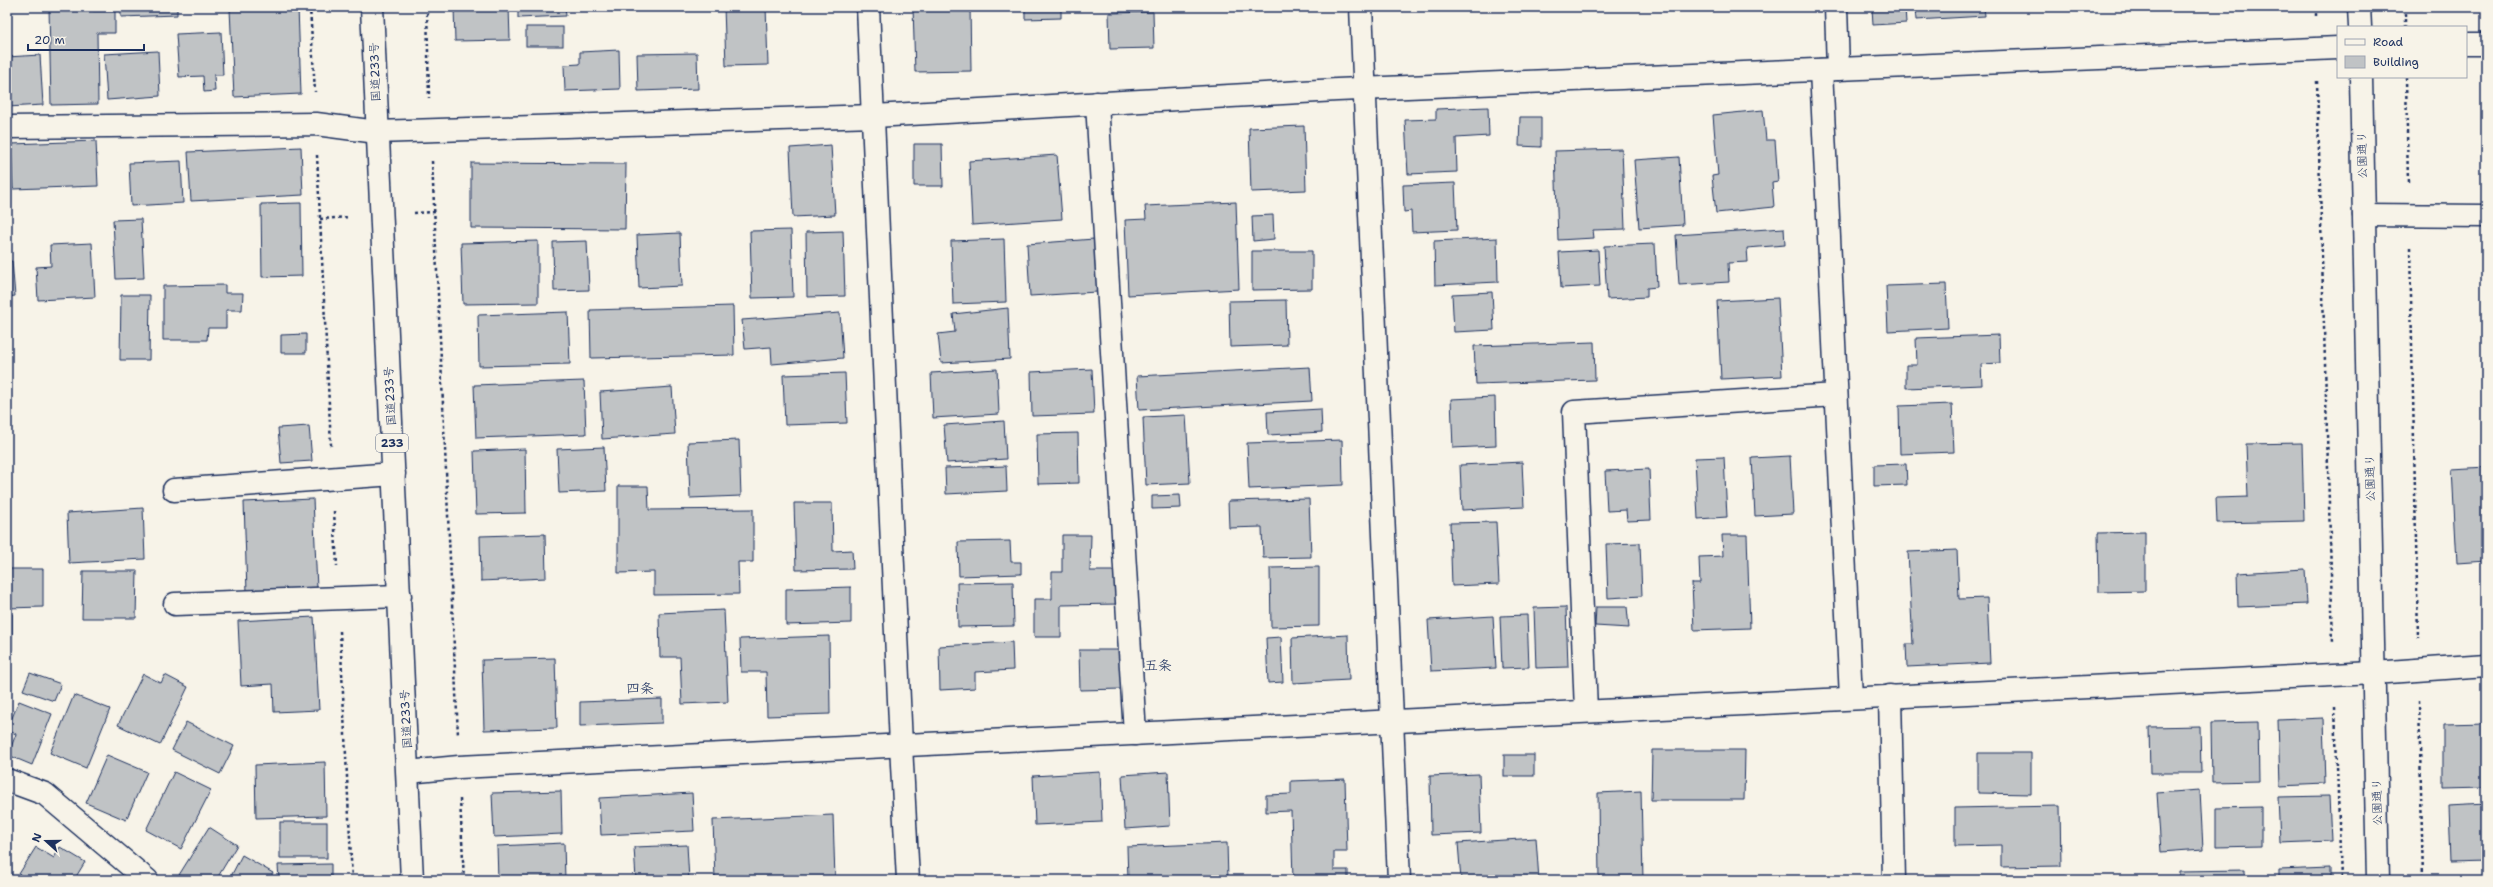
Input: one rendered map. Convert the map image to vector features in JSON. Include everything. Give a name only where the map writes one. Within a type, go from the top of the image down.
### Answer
[{"type":"main road","name":"国道233号","points":[[372,7],[412,880]]},
{"type":"main road","points":[[868,7],[908,880]]},
{"type":"main road","points":[[1361,7],[1399,880]]},
{"type":"main road","points":[[1836,7],[1830,69],[1836,395],[1851,698]]},
{"type":"main road","points":[[2360,7],[2360,26]]},
{"type":"main road","points":[[2467,44],[2486,44]]},
{"type":"main road","points":[[7,127],[316,124],[378,132],[874,116],[1365,89],[2337,48]]},
{"type":"main road","name":"公園通り","points":[[2361,78],[2378,880]]},
{"type":"main road","points":[[1097,104],[1135,734]]},
{"type":"main road","points":[[2364,215],[2486,216]]},
{"type":"main road","points":[[1586,711],[1574,412],[1836,395]]},
{"type":"main road","points":[[174,490],[394,474]]},
{"type":"main road","points":[[175,604],[400,596]]},
{"type":"main road","points":[[408,772],[459,768],[901,745],[1362,724],[1391,720],[2374,673],[2486,665]]},
{"type":"main road","points":[[1890,696],[1894,880]]},
{"type":"main road","points":[[7,780],[45,794],[147,880]]},
{"type":"path","points":[[310,7],[352,880]]},
{"type":"path","points":[[427,7],[430,130],[436,212],[464,880]]},
{"type":"path","points":[[2316,7],[2316,49],[2341,880]]},
{"type":"path","points":[[2405,7],[2405,26]]},
{"type":"path","points":[[2406,78],[2423,880]]},
{"type":"building","points":[[49,7],[92,7],[93,11],[115,11],[115,33],[97,33],[98,104],[51,105]]},
{"type":"building","points":[[121,7],[177,7],[177,15],[121,17]]},
{"type":"building","points":[[298,7],[301,94],[234,97],[230,9]]},
{"type":"building","points":[[454,7],[509,7],[510,40],[455,41]]},
{"type":"building","points":[[518,7],[565,7],[566,16],[518,18]]},
{"type":"building","points":[[724,7],[766,7],[768,65],[726,66]]},
{"type":"building","points":[[913,7],[970,7],[971,71],[915,72]]},
{"type":"building","points":[[1025,7],[1061,7],[1061,18],[1025,19]]},
{"type":"building","points":[[1872,7],[1905,7],[1906,23],[1873,25]]},
{"type":"building","points":[[1915,7],[1984,7],[1985,16],[1916,20]]},
{"type":"building","points":[[1153,12],[1154,48],[1110,49],[1109,13]]},
{"type":"building","points":[[526,27],[563,27],[563,46],[526,46]]},
{"type":"building","points":[[221,32],[223,75],[214,75],[215,91],[204,92],[203,76],[179,77],[176,34]]},
{"type":"building","points":[[619,50],[620,89],[565,91],[564,65],[580,64],[580,52]]},
{"type":"building","points":[[158,51],[160,96],[107,100],[104,54]]},
{"type":"building","points":[[697,53],[698,89],[638,91],[637,54]]},
{"type":"building","points":[[40,55],[43,105],[7,107],[7,57]]},
{"type":"building","points":[[1488,107],[1489,136],[1456,138],[1457,172],[1408,174],[1405,120],[1436,119],[1436,109]]},
{"type":"building","points":[[1763,110],[1766,140],[1775,140],[1778,182],[1772,183],[1774,207],[1716,213],[1712,176],[1718,175],[1713,115]]},
{"type":"building","points":[[1520,117],[1541,117],[1541,147],[1519,146]]},
{"type":"building","points":[[1304,126],[1306,190],[1251,192],[1249,128]]},
{"type":"building","points":[[96,141],[98,186],[13,189],[11,144]]},
{"type":"building","points":[[914,144],[942,144],[943,186],[914,186]]},
{"type":"building","points":[[831,145],[835,215],[793,217],[790,148]]},
{"type":"building","points":[[301,147],[303,195],[191,201],[188,152]]},
{"type":"building","points":[[1622,149],[1625,229],[1593,230],[1594,238],[1558,240],[1555,151]]},
{"type":"building","points":[[1057,155],[1062,219],[972,225],[969,161]]},
{"type":"building","points":[[1679,157],[1683,225],[1639,228],[1634,160]]},
{"type":"building","points":[[181,161],[183,203],[131,206],[129,163]]},
{"type":"building","points":[[471,163],[626,164],[625,229],[471,228]]},
{"type":"building","points":[[1455,183],[1457,230],[1412,232],[1411,211],[1404,212],[1403,185]]},
{"type":"building","points":[[1236,202],[1239,289],[1128,295],[1125,220],[1146,219],[1145,206]]},
{"type":"building","points":[[301,203],[302,276],[262,277],[261,204]]},
{"type":"building","points":[[1273,215],[1274,239],[1253,241],[1252,216]]},
{"type":"building","points":[[141,219],[144,278],[116,279],[113,220]]},
{"type":"building","points":[[1784,228],[1785,245],[1747,248],[1748,262],[1728,263],[1729,282],[1679,285],[1676,235]]},
{"type":"building","points":[[791,230],[793,297],[752,298],[750,231]]},
{"type":"building","points":[[843,231],[845,296],[807,297],[806,232]]},
{"type":"building","points":[[680,233],[682,286],[639,288],[637,235]]},
{"type":"building","points":[[1497,238],[1498,282],[1435,285],[1434,241]]},
{"type":"building","points":[[1004,239],[1006,302],[953,304],[951,241]]},
{"type":"building","points":[[1094,239],[1097,292],[1030,296],[1027,244]]},
{"type":"building","points":[[538,241],[538,303],[463,304],[461,243]]},
{"type":"building","points":[[587,241],[589,290],[554,291],[553,242]]},
{"type":"building","points":[[92,243],[95,297],[38,300],[36,267],[51,266],[50,245]]},
{"type":"building","points":[[1655,244],[1657,287],[1647,288],[1647,297],[1607,299],[1604,246]]},
{"type":"building","points":[[1598,250],[1600,286],[1561,288],[1559,252]]},
{"type":"building","points":[[1252,251],[1312,251],[1312,289],[1252,290]]},
{"type":"building","points":[[12,261],[15,296],[7,297],[7,262]]},
{"type":"building","points":[[1946,284],[1948,328],[1888,331],[1886,286]]},
{"type":"building","points":[[225,285],[225,293],[243,293],[242,310],[226,310],[226,328],[208,328],[207,340],[163,340],[163,286]]},
{"type":"building","points":[[1492,292],[1494,330],[1454,332],[1452,294]]},
{"type":"building","points":[[121,295],[150,295],[149,360],[120,360]]},
{"type":"building","points":[[1778,298],[1782,376],[1721,379],[1717,301]]},
{"type":"building","points":[[1286,300],[1287,345],[1230,347],[1229,301]]},
{"type":"building","points":[[733,306],[734,355],[591,358],[590,310]]},
{"type":"building","points":[[1008,308],[1010,359],[941,363],[938,334],[955,332],[953,314]]},
{"type":"building","points":[[568,312],[570,364],[479,366],[478,315]]},
{"type":"building","points":[[840,313],[843,358],[772,364],[771,347],[745,349],[742,320]]},
{"type":"building","points":[[306,334],[306,353],[281,353],[281,335]]},
{"type":"building","points":[[1999,335],[2000,363],[1981,364],[1982,385],[1906,388],[1906,365],[1917,365],[1916,338]]},
{"type":"building","points":[[1594,342],[1595,380],[1476,384],[1474,346]]},
{"type":"building","points":[[1310,367],[1312,401],[1139,410],[1137,376]]},
{"type":"building","points":[[997,369],[999,414],[933,418],[931,373]]},
{"type":"building","points":[[1092,369],[1094,414],[1032,416],[1031,372]]},
{"type":"building","points":[[845,373],[847,423],[785,425],[783,375]]},
{"type":"building","points":[[584,381],[586,434],[476,438],[474,385]]},
{"type":"building","points":[[672,387],[675,434],[602,439],[600,392]]},
{"type":"building","points":[[1495,397],[1496,446],[1453,448],[1451,399]]},
{"type":"building","points":[[1952,404],[1954,452],[1900,454],[1899,406]]},
{"type":"building","points":[[1321,409],[1322,432],[1268,435],[1267,412]]},
{"type":"building","points":[[1186,415],[1190,483],[1146,485],[1143,417]]},
{"type":"building","points":[[1004,421],[1006,459],[947,463],[944,425]]},
{"type":"building","points":[[309,426],[312,461],[281,463],[278,428]]},
{"type":"building","points":[[1078,433],[1079,483],[1038,484],[1037,434]]},
{"type":"building","points":[[739,440],[741,496],[690,498],[688,442]]},
{"type":"building","points":[[1342,440],[1343,485],[1249,489],[1247,443]]},
{"type":"building","points":[[2302,443],[2304,521],[2217,523],[2216,498],[2248,497],[2246,444]]},
{"type":"building","points":[[604,447],[606,491],[559,493],[557,449]]},
{"type":"building","points":[[525,449],[526,513],[476,514],[474,451]]},
{"type":"building","points":[[1790,456],[1793,514],[1755,516],[1752,458]]},
{"type":"building","points":[[1724,457],[1727,517],[1698,519],[1695,458]]},
{"type":"building","points":[[1522,462],[1524,507],[1462,510],[1460,465]]},
{"type":"building","points":[[1906,464],[1907,485],[1874,486],[1874,465]]},
{"type":"building","points":[[1006,466],[1007,491],[946,494],[945,468]]},
{"type":"building","points":[[2486,467],[2486,561],[2457,563],[2452,469]]},
{"type":"building","points":[[1649,469],[1651,520],[1627,521],[1626,510],[1607,511],[1605,471]]},
{"type":"building","points":[[618,486],[648,486],[649,510],[753,509],[753,562],[738,562],[739,594],[654,595],[654,572],[618,573]]},
{"type":"building","points":[[1180,495],[1181,508],[1152,509],[1152,496]]},
{"type":"building","points":[[313,499],[317,589],[247,592],[244,502]]},
{"type":"building","points":[[1309,499],[1311,557],[1263,558],[1262,527],[1229,528],[1228,501]]},
{"type":"building","points":[[794,503],[832,503],[833,551],[852,550],[853,569],[796,570]]},
{"type":"building","points":[[143,508],[145,559],[69,563],[67,513]]},
{"type":"building","points":[[1496,522],[1499,584],[1452,586],[1450,523]]},
{"type":"building","points":[[2145,532],[2145,591],[2099,592],[2098,533]]},
{"type":"building","points":[[545,534],[546,578],[481,581],[480,536]]},
{"type":"building","points":[[1062,535],[1091,535],[1090,571],[1119,571],[1119,604],[1061,605],[1061,637],[1034,637],[1034,599],[1052,599],[1052,572],[1062,572]]},
{"type":"building","points":[[1722,535],[1747,535],[1750,628],[1694,630],[1692,583],[1700,583],[1699,557],[1723,556]]},
{"type":"building","points":[[1010,541],[1011,562],[1021,562],[1021,574],[959,576],[958,542]]},
{"type":"building","points":[[1640,543],[1642,596],[1608,598],[1606,544]]},
{"type":"building","points":[[1957,550],[1959,599],[1987,598],[1990,663],[1907,667],[1906,644],[1913,644],[1908,552]]},
{"type":"building","points":[[1319,567],[1319,626],[1271,627],[1270,568]]},
{"type":"building","points":[[7,569],[43,569],[43,607],[7,608]]},
{"type":"building","points":[[2305,569],[2307,604],[2238,607],[2237,573]]},
{"type":"building","points":[[83,571],[137,571],[136,618],[82,618]]},
{"type":"building","points":[[1013,582],[1014,626],[958,627],[957,583]]},
{"type":"building","points":[[851,587],[851,623],[786,625],[786,589]]},
{"type":"building","points":[[1566,607],[1568,667],[1536,668],[1534,608]]},
{"type":"building","points":[[1596,607],[1627,607],[1629,628],[1595,626]]},
{"type":"building","points":[[724,610],[728,702],[682,704],[680,657],[660,657],[659,613]]},
{"type":"building","points":[[12,614],[12,650],[7,650],[7,615]]},
{"type":"building","points":[[1527,615],[1529,667],[1502,668],[1500,616]]},
{"type":"building","points":[[1493,616],[1496,668],[1431,671],[1428,620]]},
{"type":"building","points":[[314,617],[319,710],[274,712],[273,684],[241,686],[238,621]]},
{"type":"building","points":[[1348,635],[1349,680],[1293,683],[1292,638]]},
{"type":"building","points":[[829,636],[830,714],[767,716],[766,672],[741,672],[740,639]]},
{"type":"building","points":[[1281,637],[1283,682],[1268,683],[1266,638]]},
{"type":"building","points":[[1012,642],[1013,670],[975,672],[975,688],[940,690],[939,646]]},
{"type":"building","points":[[1079,650],[1121,650],[1122,689],[1080,690]]},
{"type":"building","points":[[555,658],[557,728],[484,730],[482,660]]},
{"type":"building","points":[[30,673],[61,684],[54,701],[23,690]]},
{"type":"building","points":[[143,674],[161,683],[165,675],[188,687],[160,745],[118,725]]},
{"type":"building","points":[[74,695],[110,709],[86,768],[50,753]]},
{"type":"building","points":[[662,699],[662,723],[580,726],[580,702]]},
{"type":"building","points":[[19,701],[52,714],[32,765],[8,755],[16,734],[7,730]]},
{"type":"building","points":[[2323,718],[2325,784],[2280,786],[2278,720]]},
{"type":"building","points":[[186,722],[234,746],[220,774],[172,750]]},
{"type":"building","points":[[2258,722],[2259,781],[2212,782],[2211,723]]},
{"type":"building","points":[[2486,724],[2486,787],[2443,788],[2443,725]]},
{"type":"building","points":[[2200,726],[2201,773],[2150,773],[2149,727]]},
{"type":"building","points":[[1652,750],[1745,750],[1744,800],[1651,800]]},
{"type":"building","points":[[1978,753],[2031,753],[2031,794],[1978,793]]},
{"type":"building","points":[[107,755],[147,772],[126,820],[86,803]]},
{"type":"building","points":[[1504,755],[1534,755],[1534,776],[1504,776]]},
{"type":"building","points":[[325,762],[326,816],[256,818],[255,765]]},
{"type":"building","points":[[174,772],[211,790],[181,849],[146,830]]},
{"type":"building","points":[[1100,772],[1102,822],[1035,825],[1033,776]]},
{"type":"building","points":[[1168,772],[1170,826],[1125,829],[1122,775]]},
{"type":"building","points":[[1479,774],[1481,833],[1431,835],[1430,776]]},
{"type":"building","points":[[1345,779],[1347,852],[1334,852],[1334,870],[1348,870],[1348,880],[1293,880],[1291,811],[1266,812],[1266,795],[1291,794],[1291,781]]},
{"type":"building","points":[[2200,790],[2203,849],[2161,852],[2157,793]]},
{"type":"building","points":[[561,791],[562,834],[494,837],[492,793]]},
{"type":"building","points":[[1641,791],[1643,880],[1599,880],[1598,793]]},
{"type":"building","points":[[692,793],[694,831],[601,835],[599,798]]},
{"type":"building","points":[[2329,796],[2331,841],[2280,843],[2278,797]]},
{"type":"building","points":[[2486,804],[2486,861],[2450,862],[2448,806]]},
{"type":"building","points":[[2060,806],[2061,866],[2001,867],[2001,845],[1955,846],[1955,808]]},
{"type":"building","points":[[2261,807],[2261,846],[2216,847],[2216,808]]},
{"type":"building","points":[[833,815],[835,880],[715,880],[713,820]]},
{"type":"building","points":[[280,822],[327,822],[327,858],[280,858]]},
{"type":"building","points":[[209,827],[237,845],[216,880],[187,880],[179,875]]},
{"type":"building","points":[[1536,838],[1539,880],[1461,880],[1458,843]]},
{"type":"building","points":[[564,843],[565,880],[498,880],[497,846]]},
{"type":"building","points":[[1227,843],[1228,880],[1128,880],[1127,847]]},
{"type":"building","points":[[687,845],[689,880],[636,880],[634,847]]},
{"type":"building","points":[[36,847],[54,858],[60,847],[85,862],[74,880],[29,880],[19,874]]},
{"type":"building","points":[[242,855],[273,873],[269,880],[229,880]]},
{"type":"building","points":[[7,860],[11,860],[11,880],[7,880]]},
{"type":"building","points":[[331,864],[331,880],[279,880],[278,865]]},
{"type":"building","points":[[2329,868],[2329,880],[2279,880],[2279,870]]},
{"type":"building","points":[[2245,870],[2245,880],[2179,880],[2179,871]]},
{"type":"building","points":[[2066,876],[2066,880],[1977,880],[1977,877]]},
{"type":"district","name":"五条","points":[[1158,665]]},
{"type":"district","name":"四条","points":[[640,688]]}]
